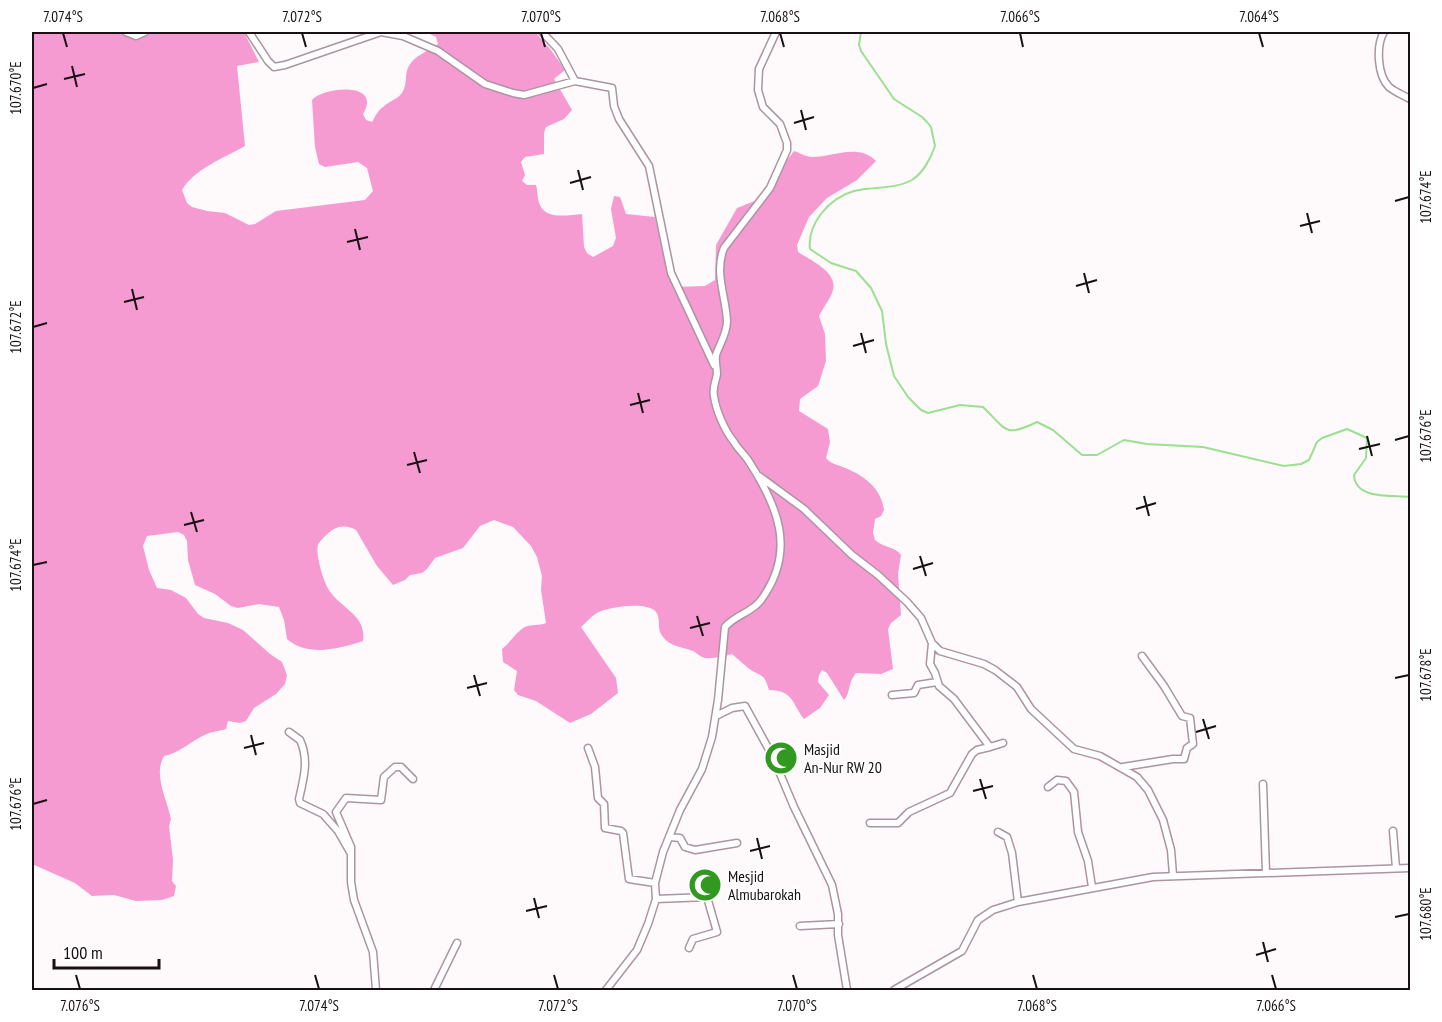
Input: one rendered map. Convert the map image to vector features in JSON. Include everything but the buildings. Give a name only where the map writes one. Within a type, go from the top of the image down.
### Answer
[{"type":"street","points":[[126,32],[136,36],[145,32]]},
{"type":"street","points":[[249,32],[274,67],[381,32],[403,36],[438,51],[485,84],[513,93],[524,95],[575,81],[608,86],[613,89],[614,106],[619,120],[649,166],[670,273],[716,368]]},
{"type":"street","points":[[542,32],[558,49],[575,81]]},
{"type":"street","points":[[606,990],[637,950],[656,899],[655,883],[663,852],[680,810],[702,769],[716,716],[725,627],[759,603],[769,589],[782,549],[781,529],[774,505],[756,473],[733,441],[714,397],[716,357],[724,340],[727,320],[720,258],[724,248],[770,188],[787,150],[787,143],[780,124],[763,107],[758,90],[759,69],[776,32]]},
{"type":"street","points":[[1384,32],[1379,46],[1380,62],[1386,83],[1397,93],[1410,99]]},
{"type":"street","points":[[756,473],[804,509],[835,540],[907,602],[921,618],[932,643],[945,653],[984,663],[1000,673],[1017,687],[1031,709],[1074,748],[1100,756],[1123,767],[1143,783],[1157,805],[1168,836],[1173,875]]},
{"type":"street","points":[[932,643],[930,664],[937,682],[957,702],[990,747]]},
{"type":"street","points":[[1123,767],[1184,759],[1187,748],[1193,744],[1190,718],[1182,716],[1142,656]]},
{"type":"street","points":[[892,695],[913,694],[917,686],[937,682]]},
{"type":"street","points":[[716,716],[742,705],[747,708],[772,757],[832,885],[847,990]]},
{"type":"street","points":[[288,732],[300,740],[305,756],[306,765],[300,803],[323,814],[338,831],[351,854]]},
{"type":"street","points":[[870,823],[898,823],[909,812],[950,794],[972,754],[977,750],[1003,743]]},
{"type":"street","points":[[588,748],[595,767],[598,798],[604,804],[605,828],[623,833],[629,879],[655,883]]},
{"type":"street","points":[[376,990],[373,952],[354,900],[350,840],[336,812],[345,799],[381,800],[384,777],[398,766],[413,780]]},
{"type":"street","points":[[1048,787],[1058,780],[1066,781],[1074,792],[1078,832],[1088,861],[1092,888]]},
{"type":"street","points":[[1263,784],[1266,873]]},
{"type":"street","points":[[1394,831],[1396,868]]},
{"type":"street","points":[[998,832],[1007,837],[1010,847],[1018,902]]},
{"type":"street","points":[[670,837],[680,838],[685,847],[695,850],[737,843]]},
{"type":"street","points":[[894,990],[962,951],[978,920],[993,910],[1018,902],[1138,878],[1410,868]]},
{"type":"street","points":[[656,899],[708,897],[717,932],[693,939],[690,948]]},
{"type":"street","points":[[800,926],[839,924]]},
{"type":"street","points":[[434,990],[457,943]]},
{"type":"shaded area","points":[[32,32],[244,32],[259,62],[237,66],[245,146],[202,170],[182,190],[187,203],[192,207],[225,213],[249,225],[255,224],[276,211],[365,200],[373,191],[367,168],[358,162],[325,167],[319,164],[315,147],[312,100],[327,92],[338,90],[359,92],[365,96],[367,103],[363,114],[366,120],[372,122],[381,108],[402,93],[412,62],[438,44],[436,37],[426,32],[535,32],[565,70],[554,79],[572,110],[564,119],[546,127],[544,154],[525,157],[521,162],[525,175],[522,181],[527,185],[536,185],[539,203],[547,213],[558,216],[582,214],[584,247],[593,257],[613,246],[616,238],[611,209],[614,196],[620,197],[626,214],[655,217],[667,272],[673,287],[705,286],[715,280],[716,245],[737,208],[770,195],[787,160],[794,151],[812,157],[854,152],[869,156],[876,161],[857,180],[827,198],[809,217],[797,245],[798,252],[822,267],[833,284],[832,293],[819,316],[825,334],[826,361],[818,386],[800,399],[799,411],[828,429],[830,442],[826,458],[864,478],[875,488],[882,502],[884,510],[881,516],[875,519],[873,533],[875,540],[896,550],[901,555],[898,574],[901,615],[891,623],[888,629],[893,669],[881,674],[856,673],[844,700],[827,673],[822,670],[818,682],[829,695],[820,708],[804,719],[788,695],[769,690],[763,677],[732,654],[708,658],[671,644],[660,631],[656,612],[645,607],[619,607],[596,613],[581,627],[616,678],[618,693],[591,714],[570,723],[536,701],[518,695],[514,690],[517,671],[503,662],[502,649],[519,631],[528,626],[546,623],[541,590],[542,576],[537,557],[531,546],[513,527],[494,520],[480,526],[463,548],[435,558],[422,573],[410,575],[393,585],[377,566],[356,530],[345,526],[334,529],[318,545],[320,568],[334,597],[357,618],[363,632],[363,641],[324,650],[304,648],[287,639],[279,607],[259,604],[238,608],[195,585],[184,535],[178,532],[147,536],[143,546],[149,570],[157,588],[171,590],[186,598],[204,618],[228,623],[243,630],[282,662],[287,675],[285,684],[276,694],[254,708],[246,721],[240,723],[228,721],[226,729],[207,734],[164,756],[160,779],[171,819],[169,826],[173,860],[172,881],[176,886],[174,896],[162,900],[136,901],[114,895],[92,896],[75,883],[32,864]]},
{"type":"waterway","points":[[861,32],[859,45],[861,51],[894,99],[922,117],[931,127],[935,146],[926,165],[912,180],[891,187],[854,191],[845,194],[828,206],[812,230],[810,249],[831,263],[856,271],[871,288],[882,311],[886,344],[894,376],[908,397],[921,410],[928,413],[960,405],[983,407],[1002,426],[1012,430],[1018,430],[1037,422],[1053,430],[1082,455],[1097,455],[1124,440],[1147,444],[1203,447],[1284,466],[1301,464],[1309,460],[1317,442],[1347,429],[1367,438],[1366,458],[1354,475],[1361,489],[1376,495],[1410,497]]},
{"type":"place","name":"Masjid An-Nur RW 20","points":[[781,758]]},
{"type":"place","name":"Mesjid Almubarokah","points":[[705,885]]}]
